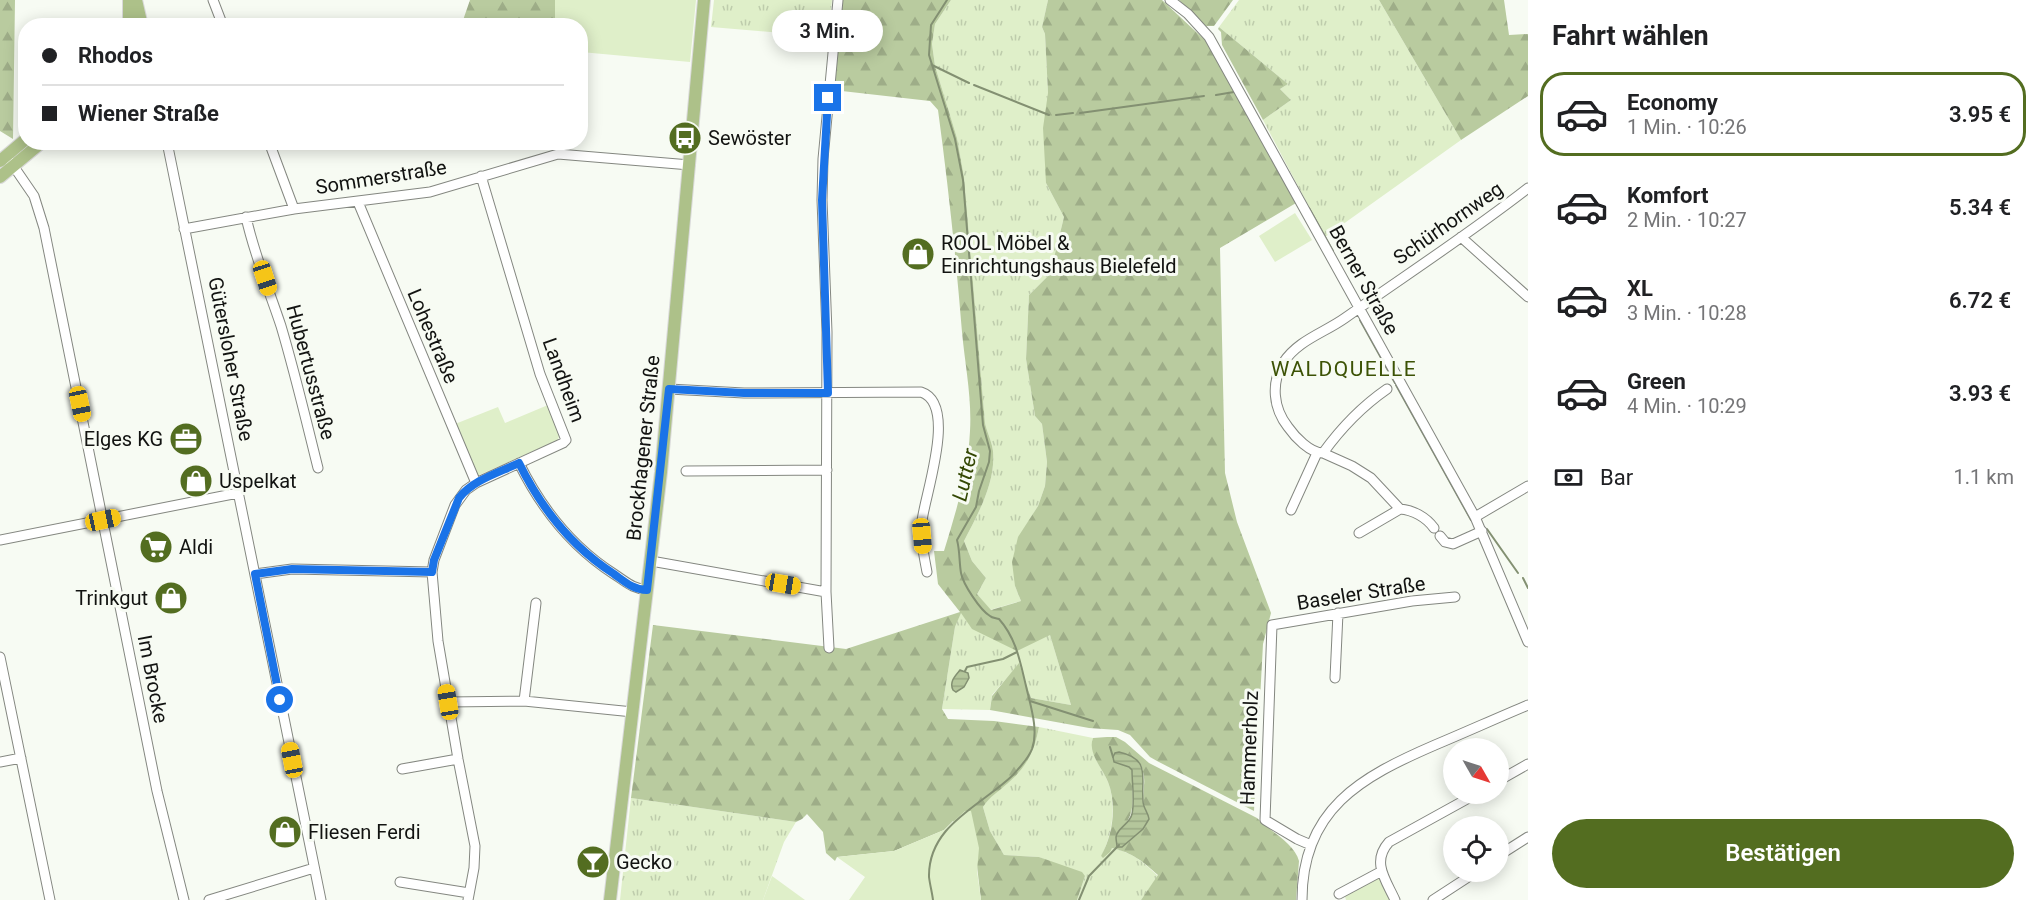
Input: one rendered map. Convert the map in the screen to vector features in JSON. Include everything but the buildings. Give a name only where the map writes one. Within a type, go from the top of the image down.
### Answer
[{"type":"main road","points":[[129,0],[129,18]]},
{"type":"main road","points":[[136,0],[140,18]]},
{"type":"main road","name":"Brockhagener Straße","points":[[610,900],[651,561],[669,389],[704,0]]},
{"type":"main road","points":[[0,177],[7,160],[18,148]]},
{"type":"main road","points":[[7,160],[26,150]]},
{"type":"street","points":[[213,0],[220,18]]},
{"type":"street","points":[[829,648],[826,592],[828,393],[822,200],[823,159],[838,0]]},
{"type":"street","name":"Berner Straße","points":[[1170,0],[1188,14],[1209,37],[1475,517],[1528,642]]},
{"type":"street","name":"Gütersloher Straße","points":[[169,150],[321,900]]},
{"type":"street","points":[[272,150],[294,209]]},
{"type":"street","name":"Sommerstraße","points":[[184,229],[294,209],[430,192],[558,154],[690,165]]},
{"type":"street","name":"Im Brocke","points":[[7,160],[34,196],[44,228],[158,794],[184,900]]},
{"type":"street","name":"Landheim","points":[[432,572],[434,560],[455,505],[466,490],[566,440],[540,374],[481,176]]},
{"type":"street","name":"Schürhornweg","points":[[1400,509],[1371,478],[1352,466],[1320,453],[1294,434],[1280,414],[1274,390],[1277,373],[1285,360],[1302,342],[1345,318],[1528,188]]},
{"type":"street","name":"Lohestraße","points":[[358,202],[476,483]]},
{"type":"street","name":"Hubertusstraße","points":[[246,217],[254,250],[287,346],[318,468]]},
{"type":"street","points":[[1461,237],[1528,297]]},
{"type":"street","points":[[669,389],[744,393],[921,392],[928,394],[937,406],[937,456],[921,524],[927,572]]},
{"type":"street","points":[[1291,510],[1320,453],[1358,412],[1387,389]]},
{"type":"street","points":[[519,463],[532,489],[568,536],[604,567],[633,587],[647,590]]},
{"type":"street","points":[[687,471],[827,470]]},
{"type":"street","points":[[1475,517],[1528,486]]},
{"type":"street","points":[[0,540],[238,493]]},
{"type":"street","points":[[1359,533],[1400,509],[1416,513],[1434,528]]},
{"type":"street","points":[[1440,536],[1446,542],[1453,544],[1482,531]]},
{"type":"street","points":[[651,561],[826,592]]},
{"type":"street","points":[[255,574],[292,569],[432,572],[438,641],[475,846],[474,868],[468,896],[400,882]]},
{"type":"street","name":"Baseler Straße","points":[[1272,625],[1412,601],[1455,597]]},
{"type":"street","points":[[524,700],[537,603]]},
{"type":"street","points":[[1335,678],[1338,613]]},
{"type":"street","name":"Hammerholz","points":[[1272,625],[1264,820],[1311,845]]},
{"type":"street","points":[[0,657],[50,900]]},
{"type":"street","points":[[448,702],[524,700],[633,712]]},
{"type":"street","points":[[1302,900],[1305,869],[1311,845],[1329,813],[1347,794],[1365,779],[1404,759],[1528,705]]},
{"type":"street","points":[[0,762],[21,758]]},
{"type":"street","points":[[402,769],[458,759]]},
{"type":"street","points":[[1509,775],[1528,764]]},
{"type":"street","points":[[1395,900],[1382,871],[1380,858],[1382,849],[1389,842],[1458,804]]},
{"type":"street","points":[[1509,849],[1528,837]]},
{"type":"street","points":[[209,900],[314,868]]},
{"type":"street","points":[[1339,894],[1382,871]]},
{"type":"street","points":[[1433,900],[1461,882]]},
{"type":"green space","points":[[0,0],[15,0],[13,139],[0,131]]},
{"type":"green space","points":[[470,0],[555,0],[555,18],[464,18]]},
{"type":"green space","points":[[555,0],[696,0],[690,62],[588,53],[588,18],[555,18]]},
{"type":"green space","points":[[714,0],[832,0],[828,37],[711,27]]},
{"type":"green space","points":[[843,0],[951,0],[935,24],[932,44],[935,66],[957,138],[964,177],[985,423],[993,451],[989,486],[964,541],[972,561],[986,578],[977,594],[991,610],[1021,601],[1015,586],[1012,562],[1018,537],[1038,506],[1045,486],[1047,462],[1042,424],[1035,416],[1026,359],[1029,295],[1050,274],[1064,217],[1046,183],[1043,128],[1048,93],[1045,34],[1042,27],[1048,0],[1162,0],[1209,44],[1296,203],[1220,248],[1225,473],[1237,522],[1271,613],[1263,644],[1254,811],[1150,757],[1130,735],[1118,730],[1089,728],[990,710],[992,696],[1019,663],[1031,698],[1071,705],[1050,635],[1017,651],[972,629],[961,613],[955,627],[942,709],[948,719],[994,721],[1039,727],[1035,744],[1025,765],[983,807],[990,831],[1004,855],[1039,857],[1082,872],[1085,876],[1077,900],[981,900],[977,866],[953,821],[944,830],[894,851],[837,857],[835,861],[826,853],[823,832],[807,814],[796,822],[631,798],[653,625],[846,649],[960,612],[938,584],[934,551],[944,551],[957,507],[967,462],[970,419],[952,221],[938,110],[930,101],[833,90]]},
{"type":"green space","points":[[951,0],[1048,0],[1042,27],[1045,34],[1048,93],[1046,183],[1064,217],[1050,274],[1029,295],[1026,359],[1035,416],[1042,424],[1047,462],[1045,486],[1038,506],[1019,537],[1015,586],[1021,601],[990,610],[977,594],[986,578],[972,561],[964,541],[989,486],[993,451],[985,423],[964,177],[957,138],[935,66],[932,44],[935,24]]},
{"type":"green space","points":[[1179,0],[1233,0],[1214,26],[1206,26]]},
{"type":"green space","points":[[1239,0],[1379,0],[1461,140],[1325,237],[1263,120],[1291,100],[1280,89],[1288,84],[1219,27]]},
{"type":"green space","points":[[1379,0],[1504,0],[1509,35],[1528,34],[1528,96],[1461,140]]},
{"type":"green space","points":[[1219,27],[1288,84],[1280,89],[1291,100],[1263,120],[1222,45]]},
{"type":"green space","points":[[1295,213],[1312,240],[1275,262],[1259,236]]},
{"type":"green space","points":[[548,405],[560,432],[558,440],[477,476],[455,424],[498,407],[505,423]]},
{"type":"green space","points":[[961,612],[1050,635],[1071,705],[1031,698],[1019,664],[992,695],[990,710],[942,709],[955,627]]},
{"type":"green space","points":[[1039,727],[1093,738],[1094,756],[1108,782],[1113,810],[1108,839],[1101,857],[1112,848],[1126,852],[1158,876],[1141,900],[1077,900],[1085,876],[1039,857],[1004,855],[990,831],[983,807],[1024,765],[1032,752]]},
{"type":"green space","points":[[1116,737],[1149,763],[1257,818],[1287,843],[1297,855],[1299,861],[1296,900],[1141,900],[1158,875],[1126,852],[1112,848],[1103,858],[1101,856],[1111,829],[1113,810],[1108,782],[1092,749],[1093,738]],"holes":[[[1113,757],[1141,765],[1144,780],[1144,803],[1148,814],[1138,834],[1117,843],[1118,832],[1129,818],[1133,804],[1132,770],[1130,767],[1114,762]]]},
{"type":"green space","points":[[631,798],[796,822],[784,842],[763,900],[620,900]]},
{"type":"green space","points":[[965,811],[971,811],[979,848],[977,871],[981,900],[849,900],[865,877],[837,857],[894,851],[944,830]]},
{"type":"green space","points":[[772,876],[805,900],[763,900]]},
{"type":"green space","points":[[1376,877],[1381,877],[1391,900],[1346,900],[1344,893]]},
{"type":"shaded area","points":[[960,670],[968,673],[969,678],[964,687],[956,692],[953,690],[952,682]]},
{"type":"shaded area","points":[[1119,752],[1136,759],[1140,764],[1143,777],[1143,803],[1149,819],[1143,829],[1122,847],[1117,847],[1116,837],[1131,817],[1133,798],[1132,770],[1114,762],[1115,753]]},
{"type":"waterway","name":"Lutter","points":[[933,900],[929,877],[931,859],[937,843],[959,818],[1013,775],[1030,753],[1035,734],[1032,709],[1010,634],[999,619],[991,617],[977,603],[965,584],[960,569],[957,540],[976,507],[990,451],[983,425],[963,180],[955,139],[929,55],[931,25],[947,0]]},
{"type":"waterway","points":[[932,65],[969,83]]},
{"type":"waterway","points":[[974,85],[1049,115]]},
{"type":"waterway","points":[[1216,95],[1234,92]]},
{"type":"waterway","points":[[1080,113],[1204,96]]},
{"type":"waterway","points":[[1056,115],[1073,113]]},
{"type":"waterway","points":[[1309,208],[1333,251]]},
{"type":"waterway","points":[[1360,320],[1395,383]]},
{"type":"waterway","points":[[1396,385],[1471,520]]},
{"type":"waterway","points":[[1487,529],[1518,573]]},
{"type":"waterway","points":[[1523,578],[1528,588]]},
{"type":"waterway","points":[[965,671],[967,667],[1003,659],[1017,652]]},
{"type":"waterway","points":[[1030,701],[1093,721]]},
{"type":"waterway","points":[[1110,747],[1113,757]]},
{"type":"waterway","points":[[1079,900],[1089,876],[1119,845]]},
{"type":"place","name":"Sewöster","points":[[685,138]]},
{"type":"place","name":"ROOL Möbel & Einrichtungshaus Bielefeld","points":[[918,254]]},
{"type":"place","name":"Elges KG","points":[[186,439]]},
{"type":"place","name":"Uspelkat","points":[[196,481]]},
{"type":"place","name":"Aldi","points":[[156,547]]},
{"type":"place","name":"Trinkgut","points":[[171,598]]},
{"type":"place","name":"Fliesen Ferdi","points":[[285,832]]},
{"type":"place","name":"Gecko","points":[[593,862]]},
{"type":"district","name":"WALDQUELLE","points":[[1344,369]]},
{"type":"route","points":[[280,700],[255,574],[292,569],[432,572],[434,560],[459,498],[476,483],[519,463],[532,489],[568,536],[604,567],[633,587],[647,590],[669,389],[744,393],[828,393],[822,200],[828,98]]}]
